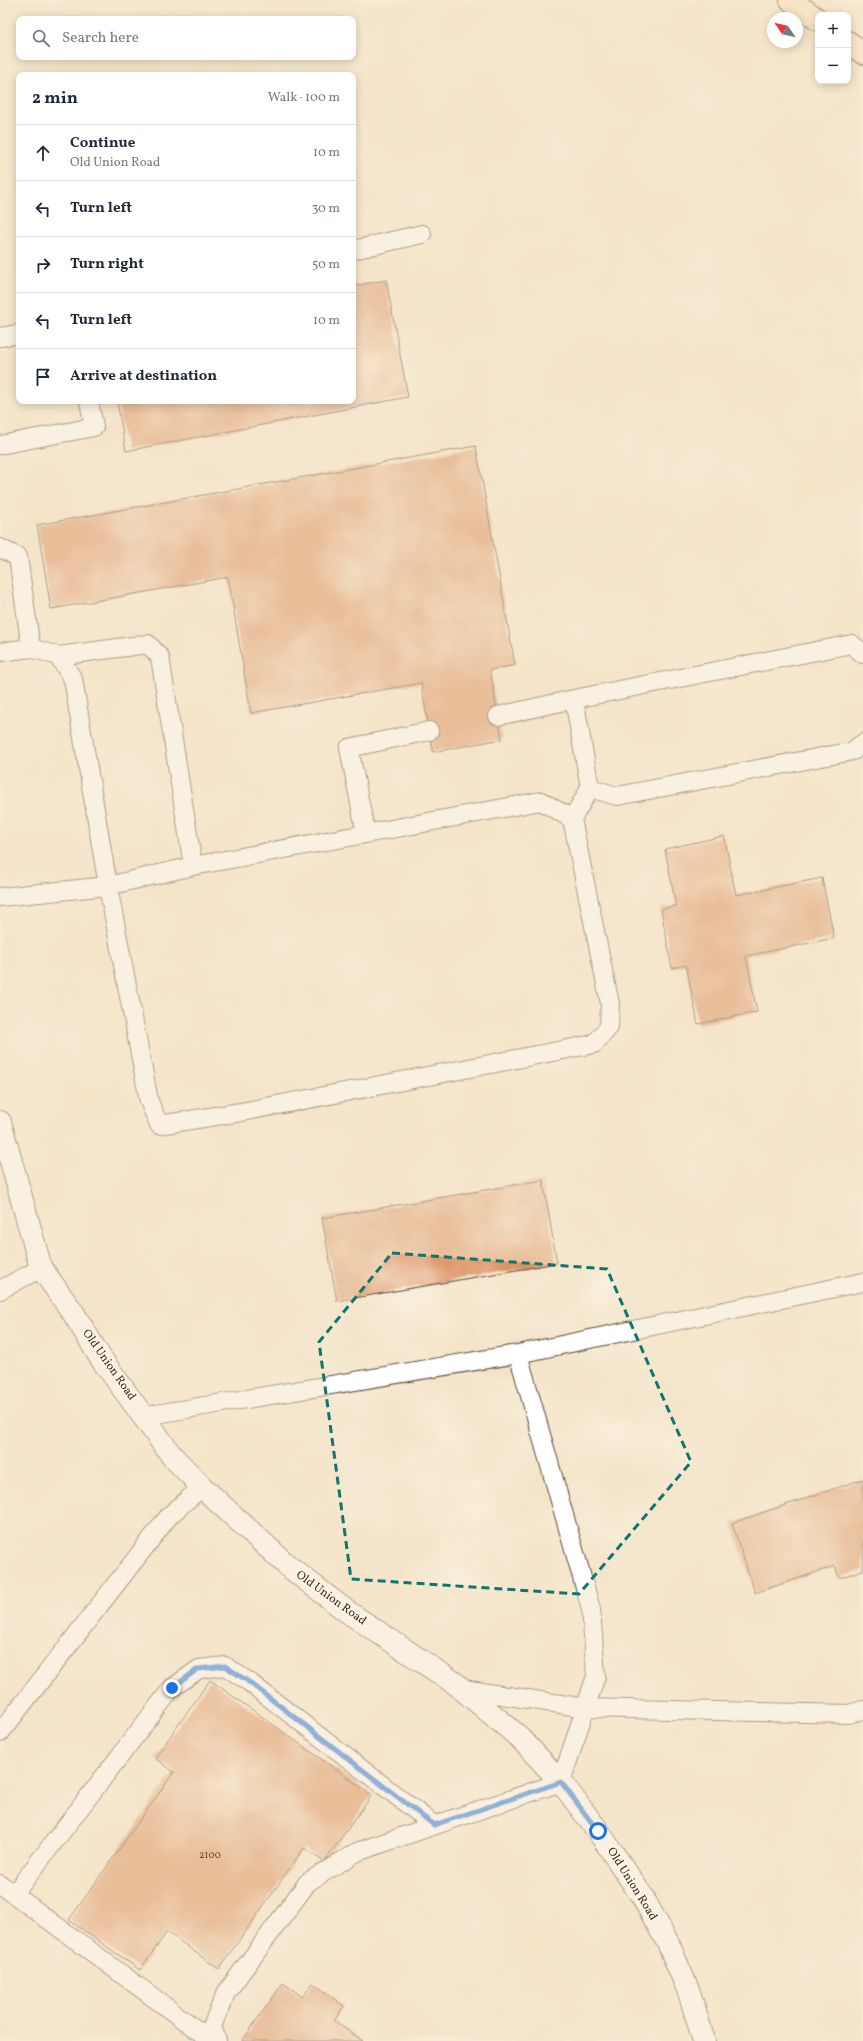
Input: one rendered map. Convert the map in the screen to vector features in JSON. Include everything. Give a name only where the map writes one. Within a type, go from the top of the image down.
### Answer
[{"type":"main road","points":[[791,0],[815,18]]},
{"type":"main road","points":[[851,44],[863,53]]},
{"type":"street","name":"Old Union Road","points":[[0,1122],[41,1268],[74,1314],[100,1357],[172,1456],[202,1487],[288,1566],[346,1610],[463,1689],[519,1737],[561,1782],[598,1831],[642,1896],[668,1943],[689,1992],[704,2041]]},
{"type":"lane","points":[[356,249],[422,234]]},
{"type":"lane","points":[[0,337],[16,334]]},
{"type":"lane","points":[[0,445],[94,427],[90,404]]},
{"type":"lane","points":[[0,548],[18,557],[31,648]]},
{"type":"lane","points":[[0,652],[31,648],[58,656],[148,644],[160,657],[193,866]]},
{"type":"lane","points":[[498,716],[574,699],[852,644],[863,654]]},
{"type":"lane","points":[[58,656],[73,679],[108,886],[149,1101],[159,1125],[193,1121],[594,1044],[609,1027],[610,1004],[572,819],[590,788],[574,699]]},
{"type":"lane","points":[[366,834],[349,748],[429,731]]},
{"type":"lane","points":[[590,788],[617,796],[853,751],[863,743]]},
{"type":"lane","points":[[0,897],[108,886],[193,866],[541,801],[572,819]]},
{"type":"lane","points":[[0,1290],[41,1268]]},
{"type":"lane","points":[[144,1416],[518,1354],[863,1282]]},
{"type":"lane","points":[[217,2041],[212,2026],[226,1993],[308,1882],[357,1852],[561,1782],[596,1676],[590,1609],[518,1354]]},
{"type":"lane","points":[[0,1733],[170,1516],[202,1487]]},
{"type":"lane","points":[[212,2041],[7,1889],[172,1688],[198,1669],[225,1666],[249,1682],[434,1825]]},
{"type":"lane","points":[[463,1689],[586,1708],[849,1714],[863,1710]]},
{"type":"highlighted area","points":[[392,1253],[607,1269],[691,1462],[579,1594],[351,1579],[319,1342]]},
{"type":"building","points":[[386,280],[408,397],[126,451],[118,404],[356,404],[356,285]]},
{"type":"building","points":[[476,446],[515,665],[490,670],[502,739],[433,752],[421,683],[251,713],[228,577],[51,609],[37,525]]},
{"type":"building","points":[[724,836],[736,895],[822,878],[834,938],[746,956],[757,1012],[698,1024],[686,965],[672,968],[661,909],[676,906],[665,849]]},
{"type":"building","points":[[543,1180],[557,1263],[337,1301],[322,1218]]},
{"type":"building","points":[[863,1479],[863,1570],[839,1578],[835,1566],[755,1593],[732,1523]]},
{"type":"building","points":[[210,1680],[372,1795],[324,1862],[304,1848],[219,1969],[167,1932],[140,1970],[69,1920],[174,1772],[155,1758]]},
{"type":"building","points":[[283,1983],[303,1997],[313,1983],[344,2006],[334,2021],[363,2041],[242,2041]]},
{"type":"route","points":[[172,1688],[198,1669],[225,1666],[249,1682],[434,1825],[561,1782],[598,1831]]}]
